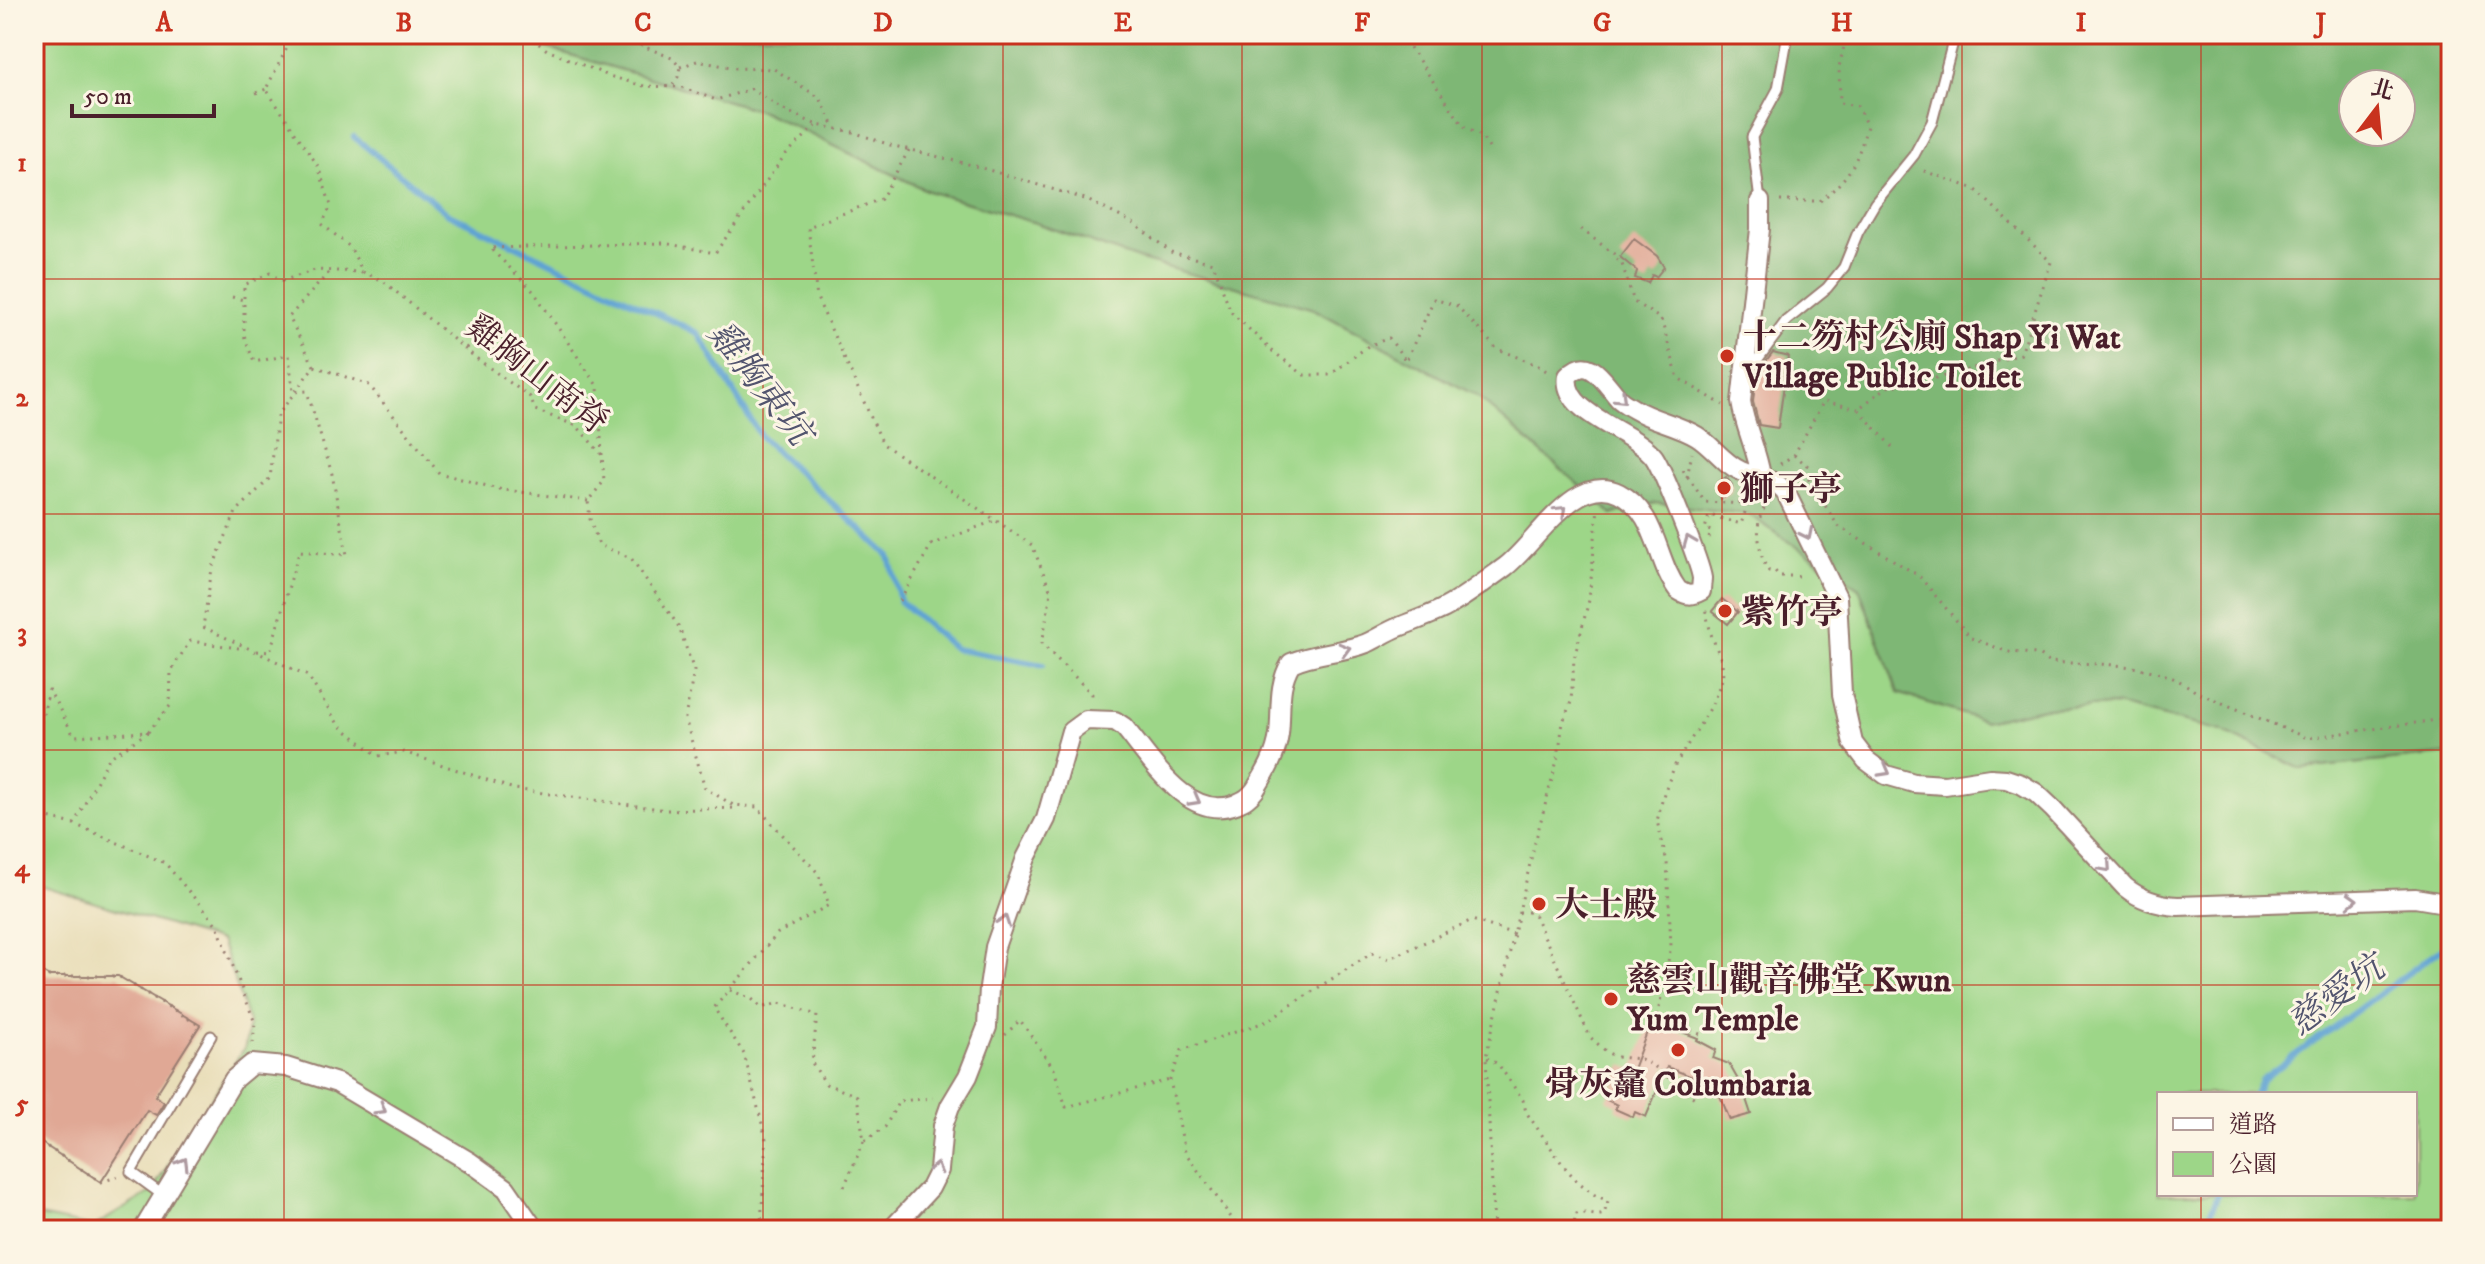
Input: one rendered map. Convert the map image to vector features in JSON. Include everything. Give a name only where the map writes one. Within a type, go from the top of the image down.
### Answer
[{"type":"street","points":[[1757,484],[1758,456],[1741,402],[1760,229],[1760,201]]},
{"type":"street","points":[[891,1230],[930,1188],[939,1170],[943,1126],[968,1076],[987,1027],[995,947],[1026,858],[1046,819],[1071,731],[1086,720],[1115,721],[1124,727],[1171,783],[1196,803],[1215,809],[1249,799],[1271,766],[1279,736],[1281,687],[1291,663],[1307,656],[1326,655],[1366,643],[1448,606],[1508,564],[1581,493],[1600,488],[1620,494],[1639,511],[1658,541],[1678,590],[1685,595],[1701,591],[1699,569],[1653,455],[1599,420],[1570,395],[1568,376],[1576,369],[1590,367],[1629,406],[1645,416],[1678,426],[1699,438],[1757,484]]},
{"type":"street","points":[[1757,484],[1772,480],[1785,491],[1837,597],[1842,694],[1853,743],[1866,760],[1886,775],[1914,783],[1945,785],[1990,778],[2021,784],[2053,809],[2125,887],[2139,898],[2156,904],[2178,906],[2415,898],[2451,904]]},
{"type":"street","points":[[143,1230],[234,1079],[252,1064],[286,1067],[337,1083],[470,1162],[506,1188],[535,1230]]},
{"type":"lane","points":[[1760,201],[1752,137],[1778,89],[1788,34]]},
{"type":"lane","points":[[1745,377],[1786,321],[1827,288],[1844,267],[1858,232],[1875,203],[1906,165],[1932,122],[1955,34]]},
{"type":"lane","points":[[164,1196],[131,1172],[211,1036]]},
{"type":"path","points":[[256,93],[266,89],[290,42],[289,34]]},
{"type":"path","points":[[526,34],[547,50],[609,76],[644,86],[681,87],[716,100],[751,89],[782,109],[817,125],[972,165],[1085,199],[1133,223],[1171,252],[1213,263],[1231,312],[1271,350],[1304,375],[1330,375],[1368,346],[1389,338],[1406,361],[1434,299],[1457,306],[1497,349],[1537,365],[1567,385]]},
{"type":"path","points":[[602,34],[616,35],[672,58],[680,67]]},
{"type":"path","points":[[1401,34],[1464,127],[1481,136],[1489,148]]},
{"type":"path","points":[[1760,201],[1820,201],[1837,188],[1858,161],[1867,126],[1857,106],[1840,103],[1839,67],[1847,34]]},
{"type":"path","points":[[680,67],[697,61],[736,68],[774,69],[820,98],[836,128]]},
{"type":"path","points":[[671,87],[680,67]]},
{"type":"path","name":"雞胸山南脊","points":[[266,89],[318,166],[331,206],[322,224],[350,247],[363,272],[383,281],[429,321],[530,397],[535,410],[577,426],[602,455],[604,481],[588,501]]},
{"type":"path","points":[[602,455],[598,387],[534,292],[490,248],[664,243],[715,253],[785,155],[817,125]]},
{"type":"path","points":[[909,150],[881,199],[808,227],[817,298],[883,444],[1032,545],[1051,592],[1042,644],[1092,694],[1086,720]]},
{"type":"path","points":[[1858,409],[1887,387],[1946,376],[2021,354],[2051,262],[1975,189],[1906,165]]},
{"type":"path","points":[[1581,229],[1614,254],[1614,258],[1622,264],[1634,302],[1661,319],[1678,378],[1744,418]]},
{"type":"path","points":[[293,392],[289,355],[254,362],[244,335],[244,285],[270,273],[282,281],[315,270],[363,272]]},
{"type":"path","points":[[330,271],[289,317],[314,366],[369,385],[439,473],[498,489],[588,501],[590,519],[599,545],[631,558],[679,627],[694,671],[685,718],[705,788],[733,805],[757,807],[818,873],[829,905],[778,933],[714,1008],[744,1054],[766,1139],[761,1225],[756,1230]]},
{"type":"path","points":[[232,297],[244,300]]},
{"type":"path","points":[[466,348],[494,320]]},
{"type":"path","points":[[314,366],[278,415],[270,478],[236,512],[212,569],[203,627],[308,676],[338,724],[378,756],[404,752],[514,789],[652,808],[757,807]]},
{"type":"path","points":[[74,824],[109,758],[148,732],[170,706],[171,671],[190,641],[270,652],[299,551],[347,555],[332,474],[307,391],[293,392]]},
{"type":"path","points":[[1892,447],[1858,409],[1824,401],[1794,455],[1807,465],[1804,472],[1838,526],[1919,576],[1971,638],[2008,652],[2037,654],[2048,662],[2143,669],[2187,684],[2196,692],[2307,738],[2451,718]]},
{"type":"path","points":[[1681,468],[1705,502],[1746,504]]},
{"type":"path","points":[[1699,569],[1711,531],[1705,529],[1709,515],[1741,524],[1746,504],[1757,484]]},
{"type":"path","points":[[1494,1230],[1486,1057],[1558,757],[1563,722],[1571,702],[1574,659],[1589,600],[1600,488]]},
{"type":"path","points":[[1769,498],[1759,519],[1764,565],[1779,576],[1799,576]]},
{"type":"path","points":[[900,601],[931,545],[995,520]]},
{"type":"path","points":[[1700,1034],[1657,1018],[1671,946],[1667,862],[1657,821],[1675,765],[1711,707],[1723,677],[1722,662],[1711,634]]},
{"type":"path","points":[[45,817],[35,746],[49,690],[74,736],[148,732]]},
{"type":"path","points":[[34,815],[74,824],[165,863],[217,925],[255,1023],[252,1064]]},
{"type":"path","points":[[1519,912],[1530,912],[1535,916],[1590,1037],[1608,1053],[1641,1059],[1662,1071],[1677,1087],[1695,1098]]},
{"type":"path","points":[[1240,1230],[1185,1152],[1170,1080],[1182,1050],[1265,1022],[1372,953],[1389,959],[1472,920],[1514,934]]},
{"type":"path","points":[[34,968],[49,976],[118,976],[200,1025],[211,1036]]},
{"type":"path","points":[[730,990],[752,999],[761,1008],[779,1003],[817,1015],[812,1063],[826,1084],[857,1096],[864,1141],[844,1187]]},
{"type":"path","points":[[1001,1039],[1020,1020],[1054,1069],[1066,1107],[1170,1080]]},
{"type":"path","points":[[1486,1057],[1498,1064],[1523,1100],[1526,1112],[1563,1165],[1586,1188],[1608,1201],[1604,1214],[1595,1216],[1578,1212],[1574,1230]]},
{"type":"path","points":[[864,1141],[885,1127],[899,1101],[956,1095]]},
{"type":"path","points":[[34,1138],[101,1182],[131,1172]]},
{"type":"green space","points":[[34,34],[499,34],[762,111],[928,191],[1036,223],[1138,259],[1314,309],[1477,396],[1612,514],[1656,503],[1748,514],[1859,588],[1898,693],[1984,721],[2043,708],[2116,705],[2222,731],[2301,769],[2451,754],[2451,1230],[1339,1230],[1328,1225],[1276,1230],[34,1230],[34,1215],[93,1227],[151,1192],[245,1047],[249,1023],[221,941],[34,884]]},
{"type":"green space","points":[[499,34],[2451,34],[2451,754],[2301,769],[2222,731],[2116,705],[2043,708],[1984,721],[1898,693],[1859,588],[1748,514],[1656,503],[1612,514],[1477,396],[1314,309],[1138,259],[1036,223],[928,191],[762,111]]},
{"type":"building","points":[[1634,239],[1657,256],[1664,267],[1656,277],[1652,275],[1648,283],[1635,278],[1637,271],[1620,257]]},
{"type":"building","points":[[1773,352],[1788,356],[1778,428],[1759,425],[1753,402],[1756,374]]},
{"type":"building","points":[[1726,477],[1732,485],[1731,492],[1721,499],[1717,483]]},
{"type":"building","name":"紫竹亭","points":[[1722,599],[1738,612],[1728,624],[1712,611]]},
{"type":"building","points":[[34,968],[49,976],[118,976],[200,1025],[155,1096],[164,1102],[156,1115],[147,1110],[101,1182],[34,1138]]},
{"type":"building","points":[[1649,1027],[1667,1031],[1669,1027],[1698,1038],[1716,1050],[1713,1058],[1729,1064],[1742,1087],[1751,1114],[1730,1120],[1716,1086],[1667,1067],[1646,1117],[1635,1112],[1633,1117],[1615,1109],[1617,1105],[1607,1100],[1622,1065],[1633,1069]]},
{"type":"waterway","name":"雞胸東坑","points":[[354,137],[447,213],[698,333],[761,437],[889,556],[900,601],[955,649],[1043,665]]},
{"type":"waterway","name":"慈愛坑","points":[[2256,1092],[2261,1080],[2451,942]]},
{"type":"waterway","name":"慈愛坑","points":[[2204,1230],[2217,1196]]},
{"type":"place","name":"十二笏村公廁 Shap Yi Wat Village Public Toilet","points":[[1727,356]]},
{"type":"place","name":"獅子亭","points":[[1724,488]]},
{"type":"place","name":"紫竹亭","points":[[1725,611]]},
{"type":"place","name":"大士殿","points":[[1539,904]]},
{"type":"place","name":"慈雲山觀音佛堂 Kwun Yum Temple","points":[[1611,999]]},
{"type":"place","name":"骨灰龕 Columbaria","points":[[1678,1050]]}]
